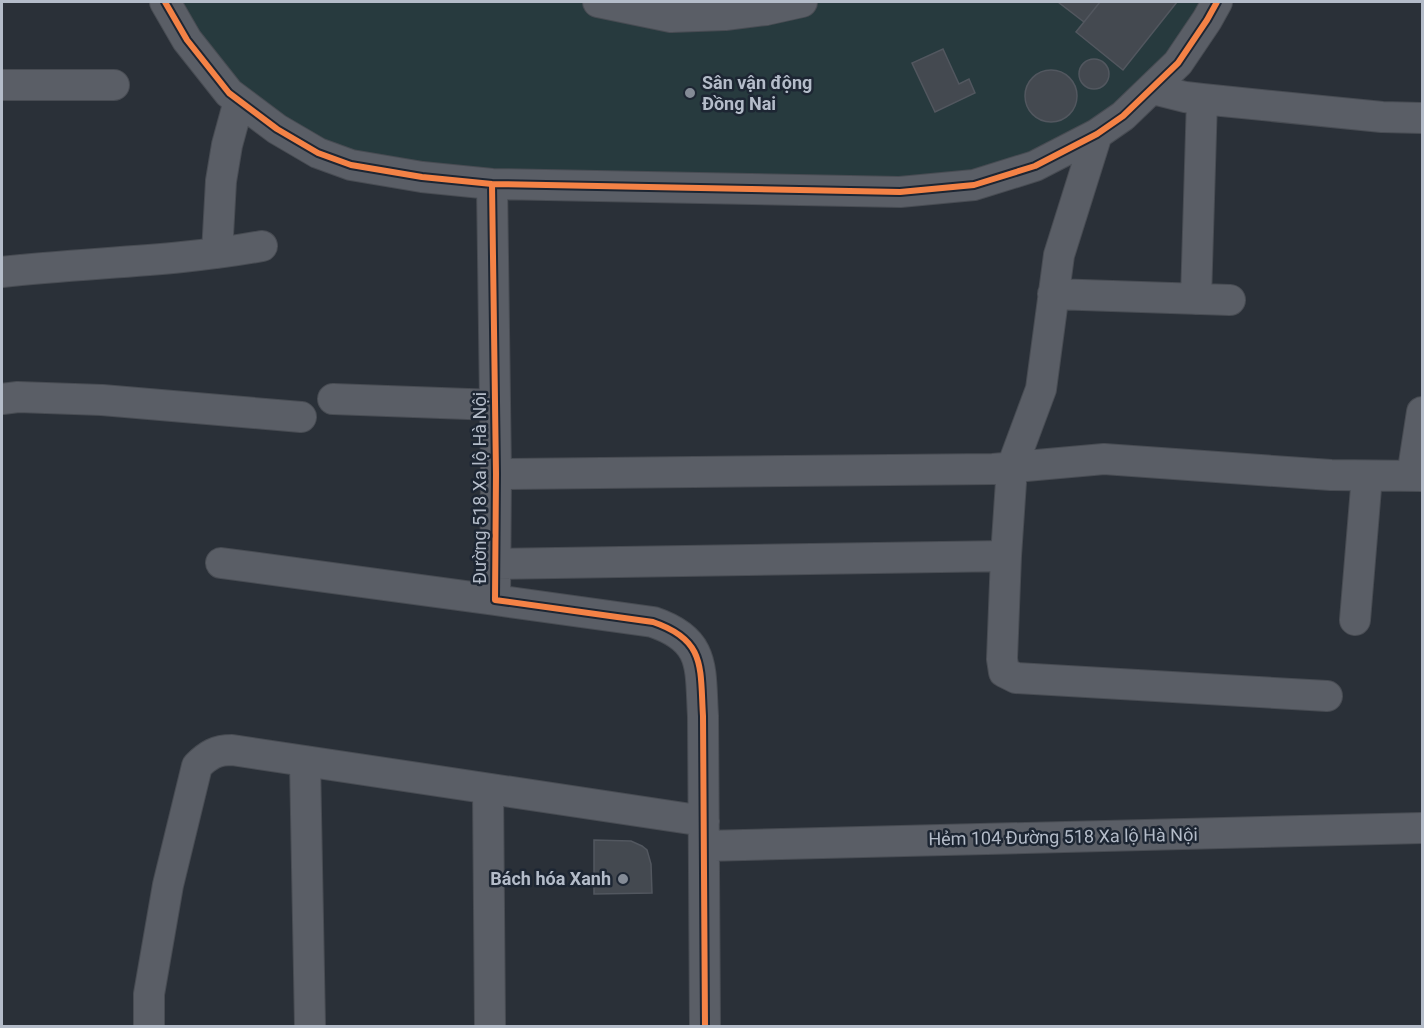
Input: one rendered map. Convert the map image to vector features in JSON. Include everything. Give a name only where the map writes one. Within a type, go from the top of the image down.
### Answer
[{"type":"street","points":[[165,2],[187,40],[229,93],[277,129],[308,147],[351,165],[422,177],[492,184],[900,192],[974,185],[1035,166],[1098,134],[1123,116],[1178,63],[1217,2]]},
{"type":"street","points":[[598,2],[671,17],[766,10],[802,2]]},
{"type":"street","points":[[2,85],[114,85]]},
{"type":"street","points":[[1153,89],[1202,99],[1382,117],[1422,118]]},
{"type":"street","points":[[1196,299],[1202,99]]},
{"type":"street","points":[[217,254],[226,145],[239,101]]},
{"type":"street","points":[[1098,134],[1059,255],[1041,389],[1012,467],[1006,556],[1002,659],[1004,672],[1016,678],[1327,696]]},
{"type":"street","name":"Đường 518 Xa lộ Hà Nội","points":[[492,184],[496,474],[495,600],[653,622],[682,635],[694,648],[699,660],[701,677],[705,1026]]},
{"type":"street","points":[[2,272],[106,262],[165,260],[262,246]]},
{"type":"street","points":[[1053,294],[1230,300]]},
{"type":"street","points":[[2,399],[18,397],[102,400],[301,417]]},
{"type":"street","points":[[333,399],[495,405]]},
{"type":"street","points":[[496,474],[873,471],[1012,467],[1104,459],[1331,475],[1417,476],[1422,412]]},
{"type":"street","points":[[1355,620],[1367,476]]},
{"type":"street","points":[[496,564],[1006,556]]},
{"type":"street","points":[[222,562],[495,600]]},
{"type":"street","name":"Hẻm 104 Đường 518 Xa lộ Hà Nội","points":[[149,1026],[148,994],[168,885],[197,766],[208,754],[222,750],[488,789],[704,834],[1422,828]]},
{"type":"street","points":[[305,761],[310,1026]]},
{"type":"street","points":[[488,789],[490,1026]]},
{"type":"green space","name":"Sân vận động Đồng Nai","points":[[181,2],[1202,2],[1167,54],[1118,103],[1090,123],[1030,153],[973,173],[900,178],[493,170],[414,163],[356,152],[325,141],[290,122],[239,84],[199,33]]},
{"type":"building","points":[[1058,2],[1100,2],[1084,22]]},
{"type":"building","points":[[1100,2],[1177,2],[1123,70],[1076,32]]},
{"type":"building","points":[[943,49],[959,84],[969,79],[975,93],[935,112],[912,63]]},
{"type":"building","points":[[1094,59],[1105,63],[1109,74],[1105,85],[1094,89],[1083,85],[1079,74],[1083,63]]},
{"type":"building","points":[[1051,70],[1061,72],[1069,78],[1075,86],[1077,96],[1075,106],[1069,114],[1061,120],[1051,122],[1041,120],[1033,114],[1027,106],[1025,96],[1027,86],[1033,78],[1041,72]]},
{"type":"building","name":"Bách hóa Xanh","points":[[594,840],[631,841],[647,850],[651,864],[652,893],[594,894]]},
{"type":"cycle path","points":[[165,2],[187,40],[229,93],[277,129],[318,153],[351,165],[422,177],[492,184],[900,192],[974,185],[1035,166],[1097,134],[1123,116],[1178,63],[1217,2]]},
{"type":"cycle path","points":[[492,184],[496,474],[495,600],[653,622],[683,637],[697,657],[703,716],[705,1026]]},
{"type":"place","name":"Sân vận động Đồng Nai","points":[[690,93]]},
{"type":"place","name":"Bách hóa Xanh","points":[[623,879]]}]
